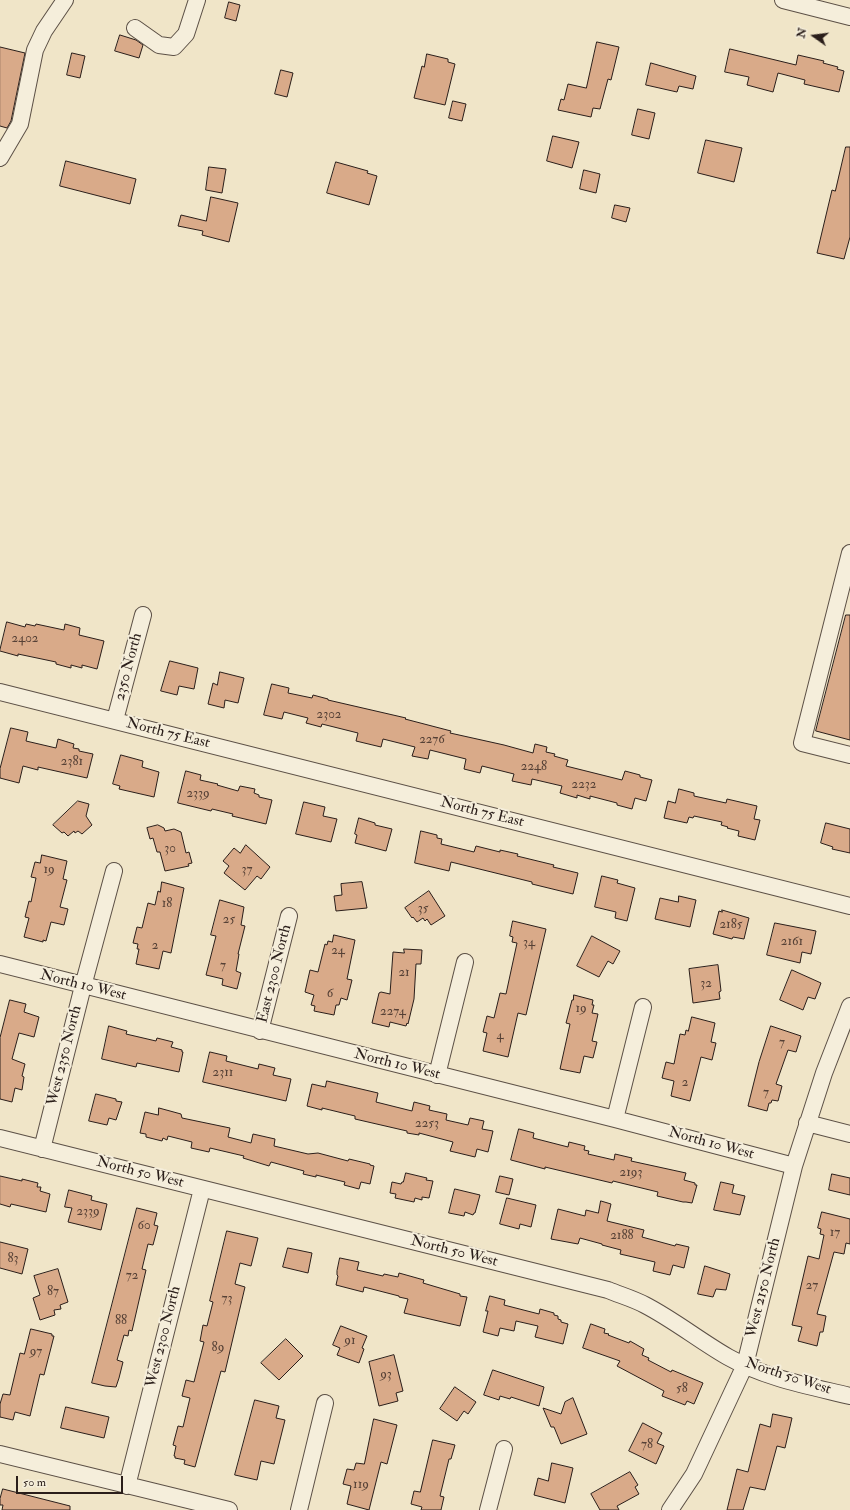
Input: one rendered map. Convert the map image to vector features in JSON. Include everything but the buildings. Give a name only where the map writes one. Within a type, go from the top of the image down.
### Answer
[{"type":"street","points":[[0,158],[20,124],[35,50],[44,31],[65,0]]},
{"type":"street","points":[[134,28],[159,45],[174,47],[186,34],[197,0]]},
{"type":"street","points":[[783,0],[850,17]]},
{"type":"street","points":[[850,553],[802,743],[850,755]]},
{"type":"street","name":"2350 North","points":[[115,720],[143,615]]},
{"type":"street","name":"North 75 East","points":[[0,692],[850,906]]},
{"type":"street","name":"West 2350 North","points":[[42,1149],[114,871]]},
{"type":"street","name":"East 2300 North","points":[[260,1031],[289,916]]},
{"type":"street","points":[[437,1075],[465,962]]},
{"type":"street","name":"North 10 West","points":[[0,964],[260,1031],[615,1119],[794,1166]]},
{"type":"street","name":"West 2150 North","points":[[670,1510],[694,1474],[745,1365],[794,1166],[824,1073],[850,1006]]},
{"type":"street","points":[[615,1119],[643,1007]]},
{"type":"street","points":[[807,1123],[850,1134]]},
{"type":"street","name":"North 50 West","points":[[0,1138],[608,1290],[644,1305],[694,1334],[728,1357],[745,1365],[796,1383],[850,1396]]},
{"type":"street","name":"West 2300 North","points":[[127,1486],[202,1189]]},
{"type":"street","points":[[299,1510],[325,1403]]},
{"type":"street","points":[[488,1510],[504,1449]]},
{"type":"street","points":[[0,1454],[229,1510]]}]
